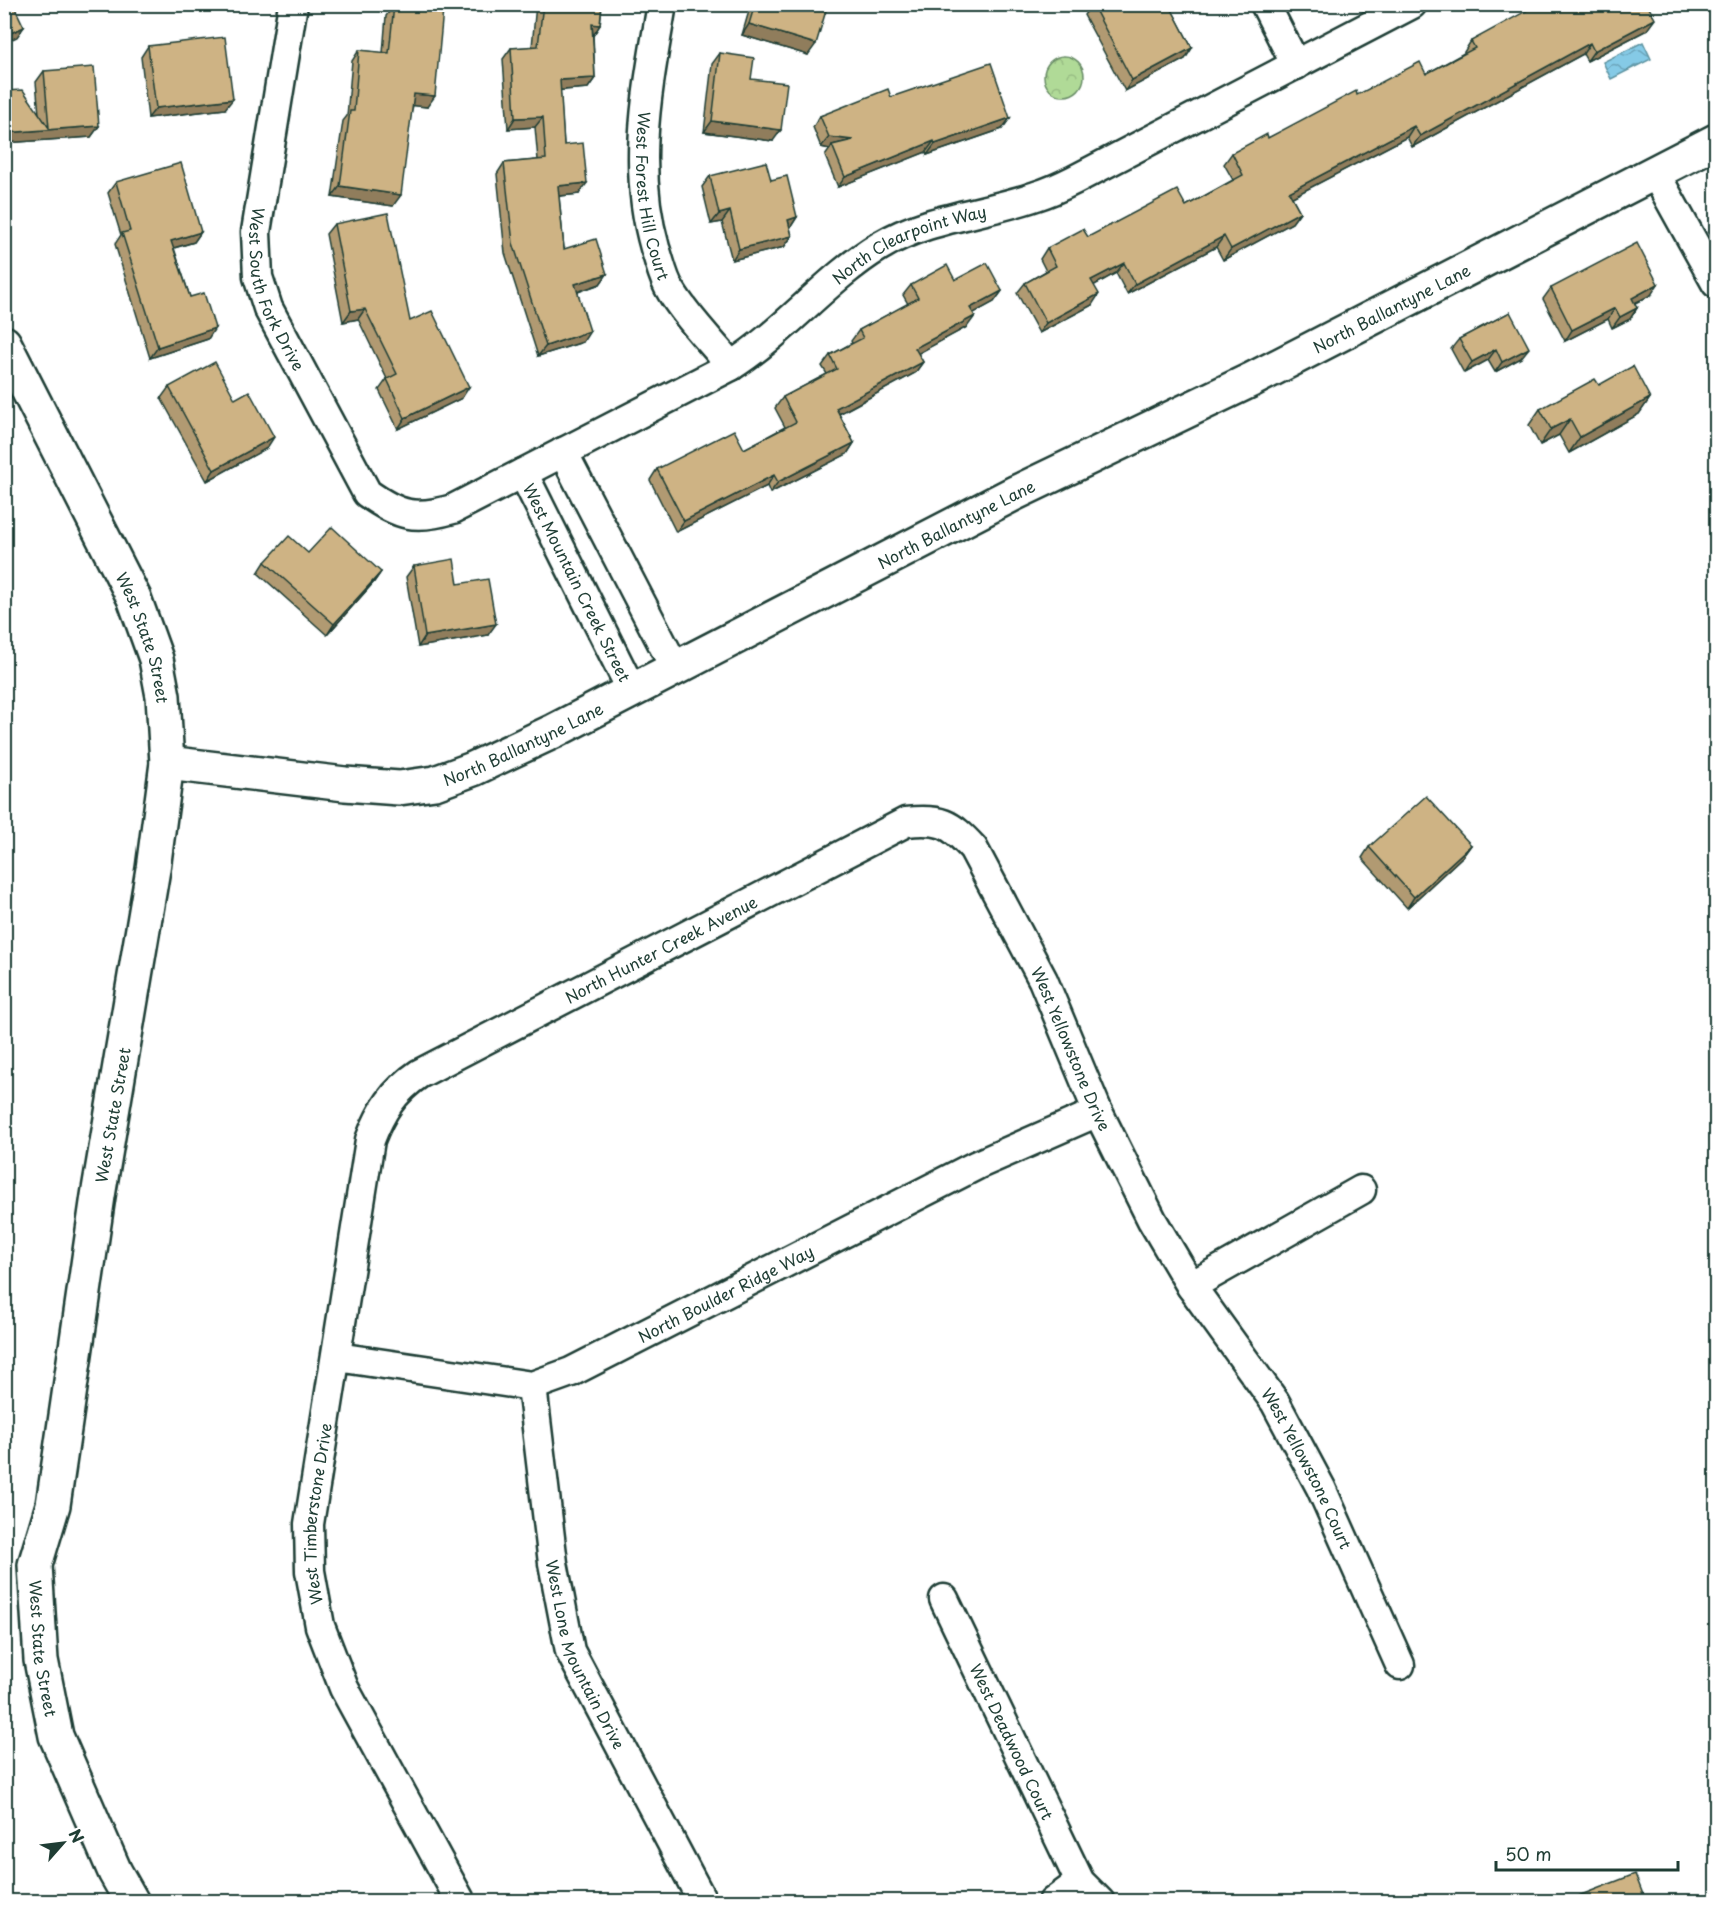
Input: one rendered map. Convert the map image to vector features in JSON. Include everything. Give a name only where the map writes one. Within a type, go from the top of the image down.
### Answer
[{"type":"street","name":"West South Fork Drive","points":[[293,4],[256,232],[258,277],[268,308],[367,493],[390,510],[426,517]]},
{"type":"street","name":"West Forest Hill Court","points":[[662,4],[645,108],[641,154],[647,212],[660,265],[670,291],[731,366]]},
{"type":"street","points":[[1265,4],[1296,65]]},
{"type":"street","name":"North Clearpoint Way","points":[[426,517],[453,509],[731,366],[756,350],[855,264],[881,245],[921,227],[1036,196],[1065,184],[1412,4]]},
{"type":"street","name":"North Ballantyne Lane","points":[[167,763],[345,784],[399,788],[435,783],[473,769],[632,691],[1015,494],[1251,380],[1716,141]]},
{"type":"street","points":[[1655,173],[1716,283]]},
{"type":"street","name":"West State Street","points":[[8,359],[134,598],[156,659],[163,696],[167,763],[153,869],[98,1196],[53,1504],[35,1565],[41,1660],[56,1736],[116,1872],[132,1902]]},
{"type":"street","points":[[563,452],[675,668]]},
{"type":"street","name":"West Mountain Creek Street","points":[[523,473],[632,691]]},
{"type":"street","name":"North Hunter Creek Avenue","points":[[390,1100],[404,1085],[419,1074],[906,822],[942,821]]},
{"type":"street","name":"West Yellowstone Drive","points":[[942,821],[958,832],[973,848],[1043,980],[1098,1112],[1152,1220],[1191,1286]]},
{"type":"street","name":"West Timberstone Drive","points":[[390,1100],[378,1118],[370,1140],[309,1524],[310,1571],[320,1626],[344,1688],[461,1902]]},
{"type":"street","name":"North Boulder Ridge Way","points":[[337,1357],[532,1386],[571,1372],[977,1165],[1098,1112]]},
{"type":"street","points":[[1191,1286],[1361,1190]]},
{"type":"street","name":"West Yellowstone Court","points":[[1191,1286],[1275,1402],[1321,1488],[1400,1665]]},
{"type":"street","name":"West Lone Mountain Drive","points":[[532,1386],[553,1563],[570,1651],[703,1902]]},
{"type":"street","name":"West Deadwood Court","points":[[944,1599],[1090,1892]]},
{"type":"street","points":[[1053,1902],[1090,1892]]},
{"type":"green space","points":[[1064,56],[1078,62],[1084,76],[1078,90],[1064,96],[1050,90],[1044,76],[1050,62]]},
{"type":"water","points":[[1643,42],[1651,59],[1611,79],[1603,62]]},
{"type":"building","points":[[4,4],[13,4],[24,27],[4,36]]},
{"type":"building","points":[[543,4],[602,4],[600,25],[592,24],[595,78],[560,80],[564,145],[583,143],[587,183],[558,186],[564,249],[596,239],[607,274],[575,284],[590,331],[546,346],[513,243],[504,163],[546,159],[543,117],[515,118],[511,48],[538,46]]},
{"type":"building","points":[[755,4],[828,4],[816,44],[749,24]]},
{"type":"building","points":[[1092,4],[1169,4],[1192,48],[1132,80]]},
{"type":"building","points":[[1539,4],[1647,4],[1655,19],[1594,51],[1590,43],[1420,136],[1414,126],[1289,192],[1300,212],[1231,249],[1224,236],[1135,284],[1124,263],[1091,280],[1099,294],[1046,323],[1025,283],[1056,266],[1047,248],[1083,229],[1088,237],[1177,190],[1186,206],[1243,175],[1232,153],[1267,134],[1268,138],[1356,91],[1357,95],[1420,62],[1426,74],[1475,48],[1471,41]]},
{"type":"building","points":[[394,5],[443,10],[435,96],[414,94],[401,195],[340,186],[350,111],[354,111],[359,50],[389,53]]},
{"type":"building","points":[[225,37],[233,99],[156,108],[148,46]]},
{"type":"building","points":[[720,53],[754,58],[751,79],[787,83],[781,130],[712,121]]},
{"type":"building","points":[[991,63],[1010,118],[935,144],[934,141],[845,177],[832,145],[853,140],[829,137],[820,116],[888,89],[891,97]]},
{"type":"building","points":[[94,67],[99,126],[4,133],[4,91],[23,90],[49,128],[44,71]]},
{"type":"building","points":[[766,162],[771,180],[787,176],[797,217],[788,220],[792,236],[739,249],[730,211],[719,214],[710,176]]},
{"type":"building","points":[[181,163],[201,232],[171,241],[190,297],[204,293],[215,328],[158,347],[122,233],[130,231],[116,182]]},
{"type":"building","points":[[388,213],[410,321],[432,311],[469,387],[405,418],[387,379],[397,374],[365,309],[351,311],[334,224]]},
{"type":"building","points":[[1637,243],[1658,284],[1632,298],[1637,308],[1620,317],[1615,308],[1572,330],[1551,288]]},
{"type":"building","points":[[987,263],[1002,291],[970,308],[975,316],[915,348],[923,362],[836,408],[854,443],[778,482],[774,475],[684,521],[657,469],[734,430],[744,449],[796,422],[783,397],[837,369],[830,355],[863,338],[859,330],[918,298],[911,285],[947,265],[955,280]]},
{"type":"building","points":[[1510,312],[1529,348],[1502,362],[1496,349],[1472,362],[1459,339]]},
{"type":"building","points":[[215,362],[235,399],[249,391],[274,437],[214,470],[169,387]]},
{"type":"building","points":[[1633,366],[1650,398],[1580,437],[1570,419],[1551,429],[1540,409],[1595,379],[1599,385]]},
{"type":"building","points":[[332,527],[381,572],[334,624],[265,562],[289,536],[308,553]]},
{"type":"building","points":[[454,559],[458,584],[488,579],[496,624],[425,636],[414,566]]},
{"type":"building","points":[[1426,796],[1471,845],[1414,897],[1369,847]]},
{"type":"building","points":[[1635,1874],[1646,1902],[1563,1902]]},
{"type":"building","points":[[1716,1892],[1716,1902],[1697,1902]]}]
